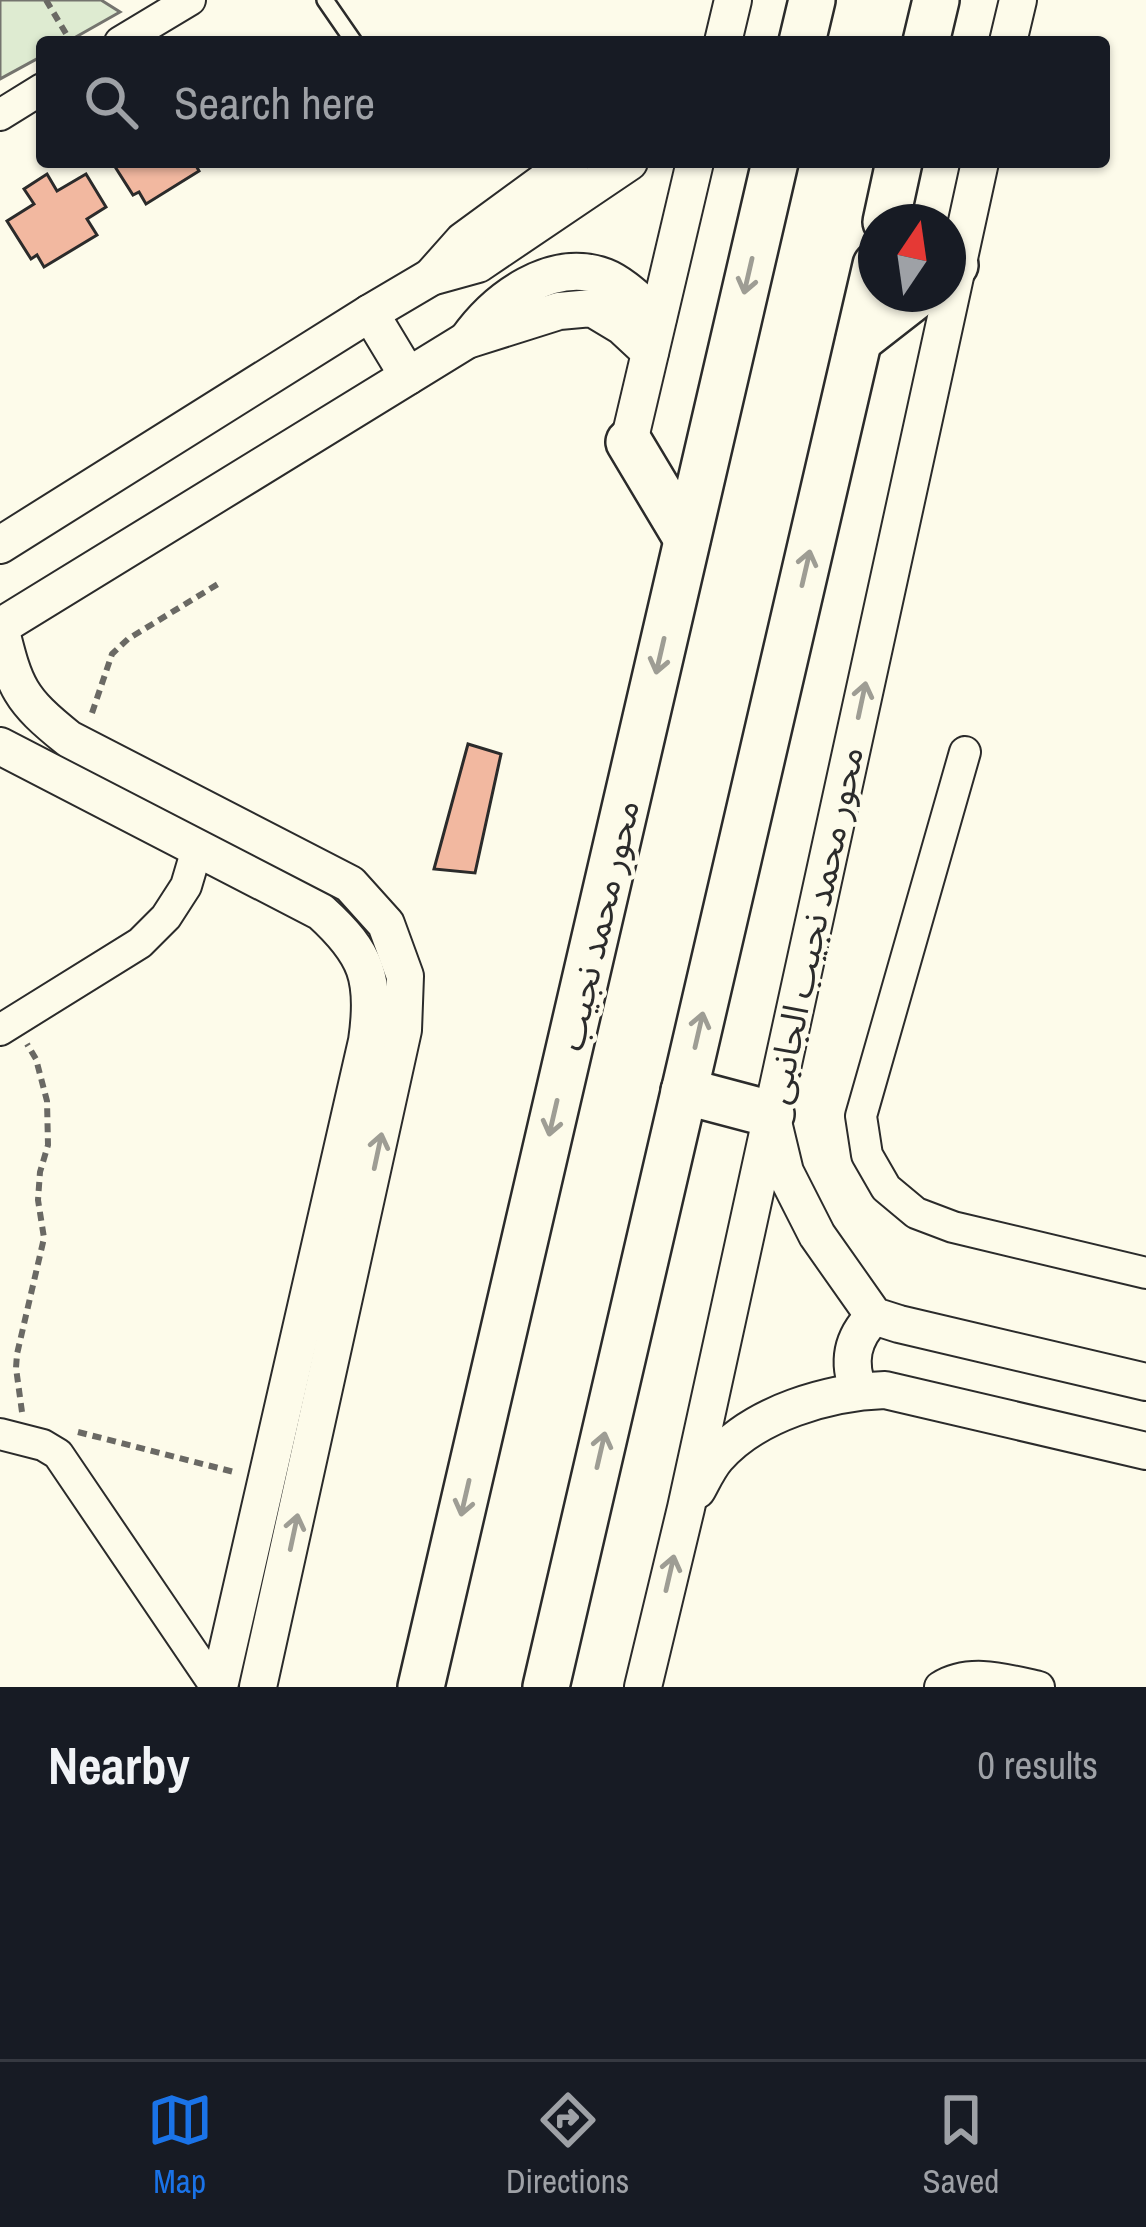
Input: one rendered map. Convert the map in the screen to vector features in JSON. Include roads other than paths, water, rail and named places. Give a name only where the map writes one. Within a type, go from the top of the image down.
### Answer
[{"type":"main road","points":[[803,36],[812,0]]},
{"type":"main road","points":[[927,36],[936,0]]},
{"type":"main road","name":"محور محمد نجيب","points":[[421,1687],[774,168]]},
{"type":"main road","points":[[890,204],[898,168]]},
{"type":"main road","points":[[546,1687],[865,312]]},
{"type":"main road","points":[[859,340],[895,312]]},
{"type":"main road","points":[[629,442],[687,539]]},
{"type":"main road","points":[[684,1091],[771,1114]]},
{"type":"street","points":[[130,36],[190,0]]},
{"type":"street","points":[[725,36],[734,0]]},
{"type":"street","points":[[1009,36],[1018,0]]},
{"type":"street","points":[[0,115],[36,93]]},
{"type":"street","points":[[470,252],[564,168]]},
{"type":"street","points":[[0,545],[470,252],[618,168]]},
{"type":"street","points":[[629,442],[693,168]]},
{"type":"street","name":"محور محمد نجيب الجانبى","points":[[966,213],[978,168]]},
{"type":"street","points":[[470,252],[509,312]]},
{"type":"street","points":[[258,1687],[404,1030],[405,976],[386,924],[350,884],[82,746],[34,711],[10,667],[0,627],[467,340],[480,321],[509,312],[555,274],[582,272],[608,278],[654,335]]},
{"type":"street","name":"محور محمد نجيب الجانبى","points":[[643,1687],[686,1508],[942,312]]},
{"type":"street","points":[[370,313],[408,376]]},
{"type":"street","points":[[0,746],[321,911],[348,937],[366,969],[372,1005],[362,1064],[218,1687]]},
{"type":"street","points":[[965,752],[861,1116],[868,1155],[886,1188],[916,1213],[1146,1274]]},
{"type":"street","points":[[7,1026],[140,943],[166,917],[186,886],[197,849]]},
{"type":"street","points":[[771,1114],[785,1172],[817,1235],[874,1316],[1146,1382]]},
{"type":"street","points":[[859,1391],[853,1352],[874,1316]]},
{"type":"street","points":[[686,1508],[717,1457],[758,1424],[818,1399],[859,1391],[884,1390],[1146,1451]]},
{"type":"street","points":[[13,1436],[58,1454],[218,1687]]},
{"type":"street","points":[[239,1599],[277,1607]]},
{"type":"street","points":[[940,1687],[986,1676],[1039,1687]]},
{"type":"lane","points":[[325,0],[350,36]]}]
